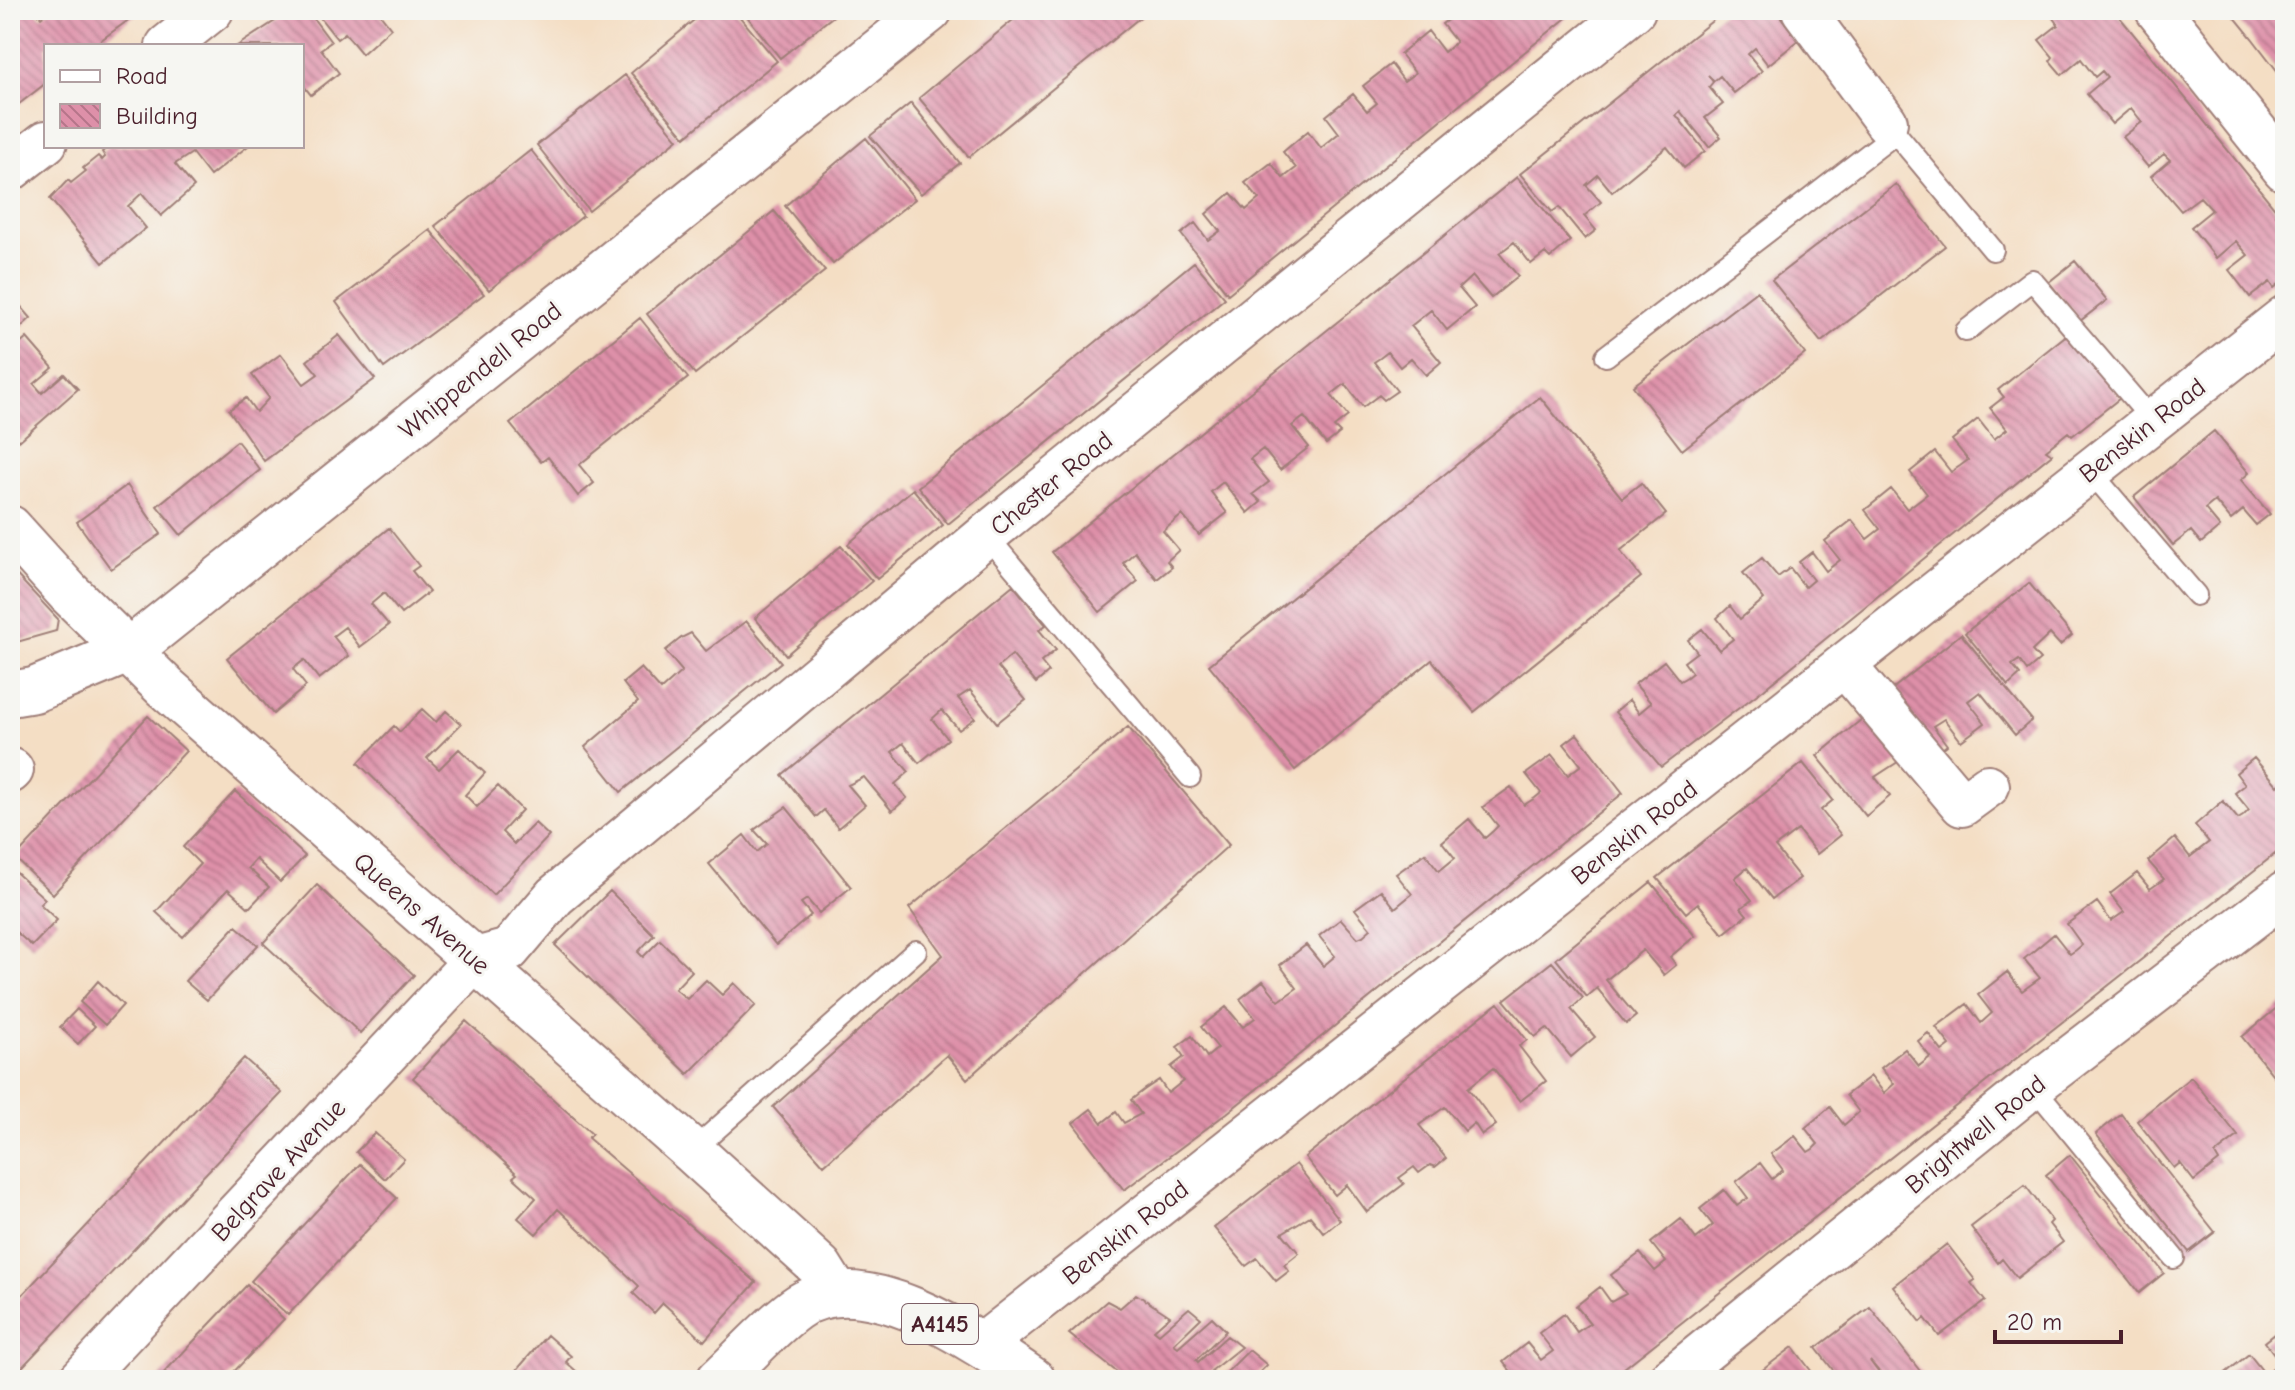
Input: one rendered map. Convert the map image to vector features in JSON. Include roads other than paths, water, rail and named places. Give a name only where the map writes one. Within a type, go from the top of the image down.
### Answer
[{"type":"street","points":[[170,44],[212,10]]},
{"type":"street","name":"Whippendell Road","points":[[10,694],[34,690],[130,650],[930,10]]},
{"type":"street","name":"Chester Road","points":[[476,959],[509,950],[555,896],[986,535],[1634,10]]},
{"type":"street","points":[[1803,10],[1891,127]]},
{"type":"street","points":[[2158,10],[2285,169]]},
{"type":"street","points":[[10,170],[44,144]]},
{"type":"street","name":"Benskin Road","points":[[982,1345],[2285,317]]},
{"type":"street","name":"Queens Avenue","points":[[10,528],[68,592],[192,712],[692,1151],[820,1267],[837,1294]]},
{"type":"street","points":[[1845,666],[1962,805],[1988,786]]},
{"type":"street","name":"Brightwell Road","points":[[1669,1380],[2033,1086],[2285,893]]},
{"type":"street","name":"Belgrave Avenue","points":[[80,1380],[476,959]]},
{"type":"street","name":"A4145","points":[[719,1380],[797,1307],[837,1294],[886,1297],[982,1345],[1033,1380]]},
{"type":"lane","points":[[1606,356],[1891,127],[1993,250]]},
{"type":"lane","points":[[1966,331],[2032,280],[2153,421]]},
{"type":"lane","points":[[2090,471],[2196,595]]},
{"type":"lane","points":[[986,535],[1190,777]]},
{"type":"lane","points":[[692,1151],[916,951]]},
{"type":"lane","points":[[2033,1086],[2174,1258]]}]
